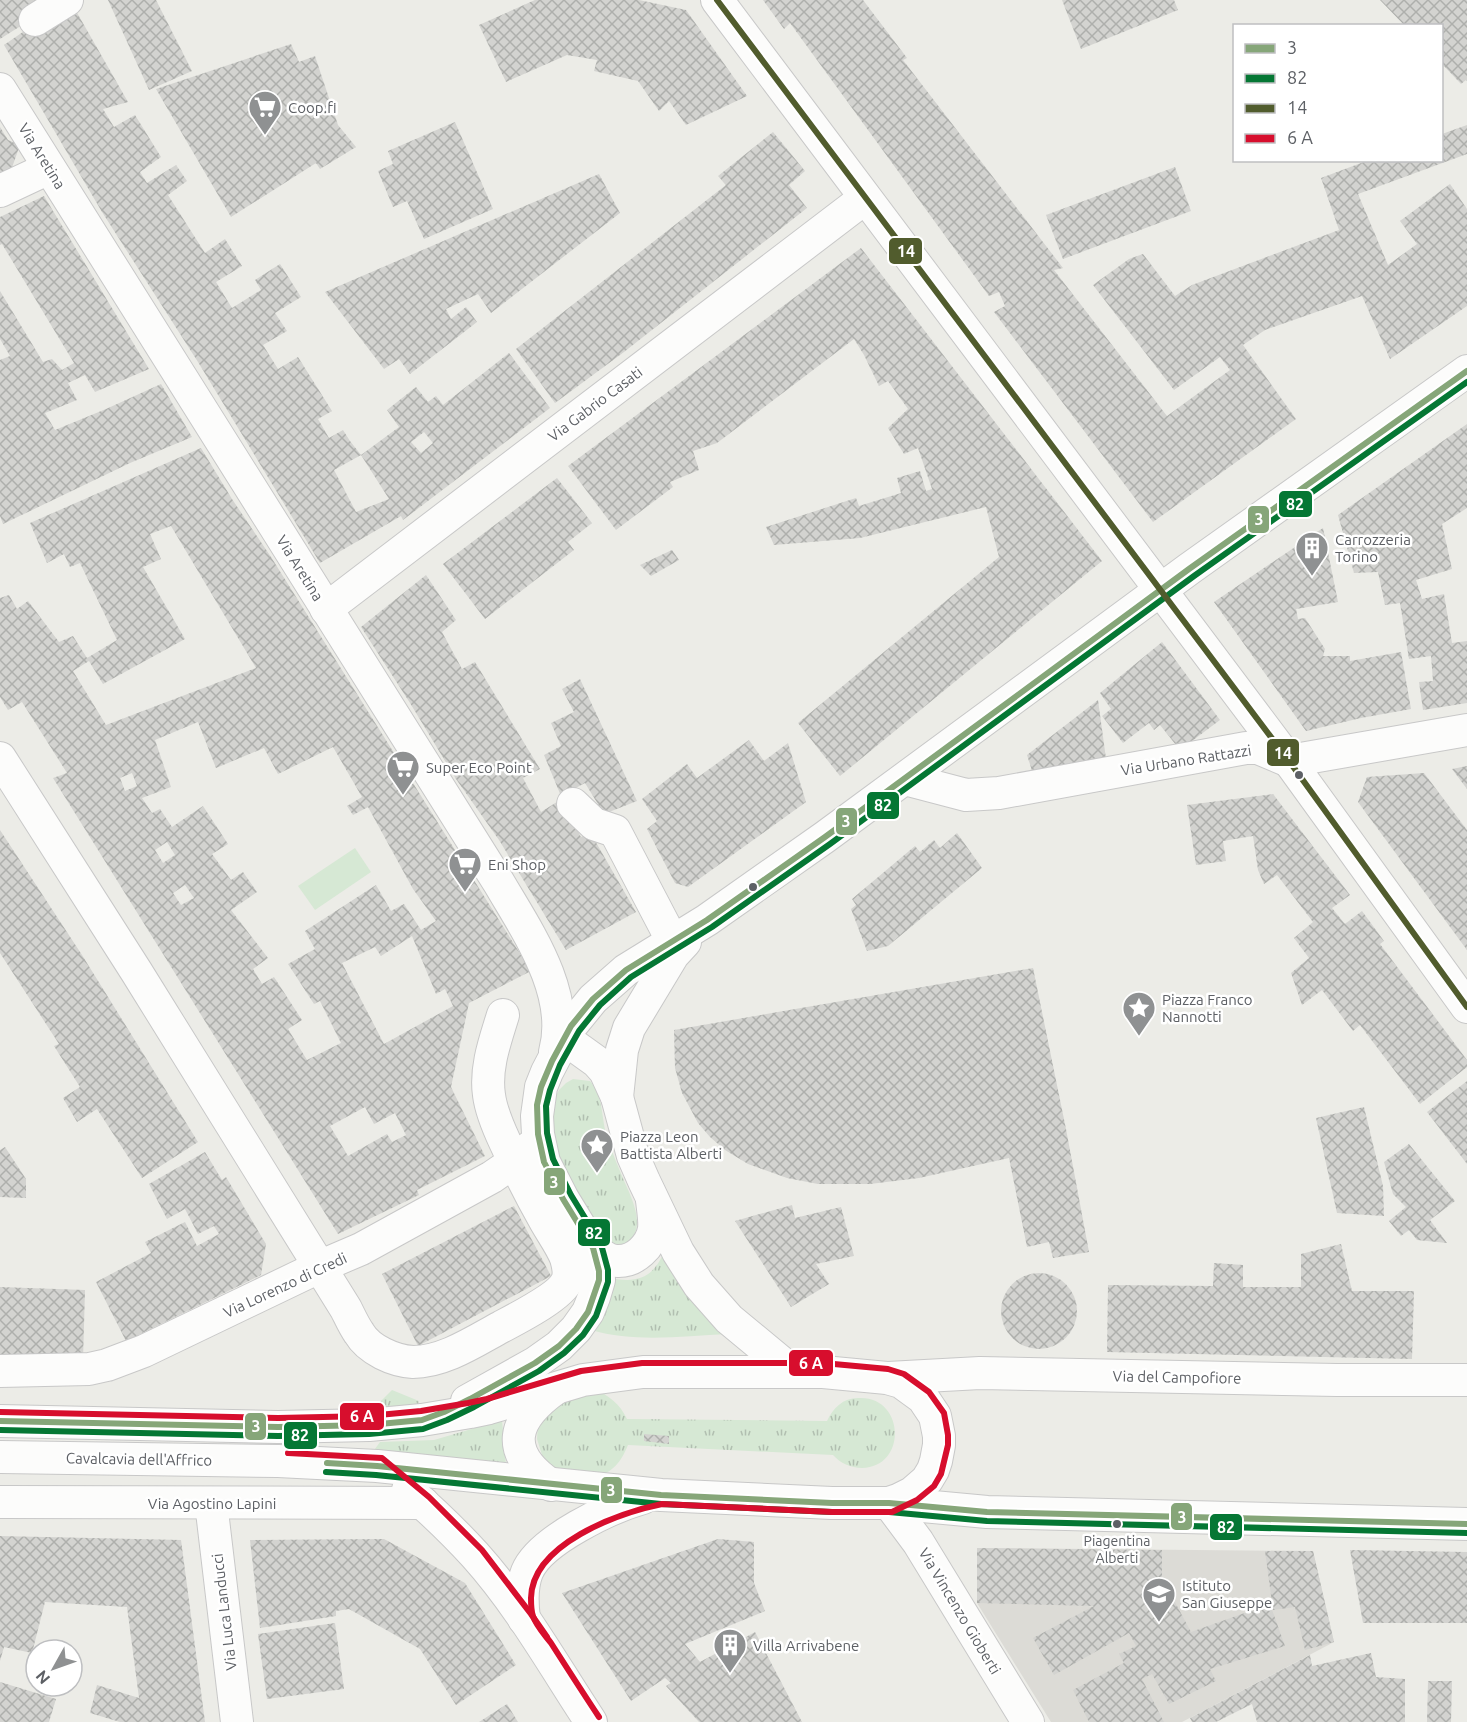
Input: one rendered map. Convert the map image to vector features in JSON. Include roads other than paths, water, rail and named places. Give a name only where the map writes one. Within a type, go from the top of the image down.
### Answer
[{"type":"street","points":[[35,20],[67,0]]},
{"type":"street","points":[[717,0],[1289,761],[1467,1007]]},
{"type":"street","name":"Via Aretina","points":[[0,89],[538,949],[549,977],[555,1002],[558,1050]]},
{"type":"street","points":[[0,191],[49,168]]},
{"type":"street","name":"Via Gabrio Casati","points":[[326,609],[865,198]]},
{"type":"street","points":[[651,1196],[654,1229],[644,1250],[628,1260],[616,1262],[603,1257],[593,1248],[563,1199],[544,1162],[537,1128],[537,1105],[541,1087],[558,1050],[583,1011],[612,981],[707,920],[904,779],[1160,590],[1467,371]]},
{"type":"street","points":[[1289,761],[1467,730]]},
{"type":"street","name":"Via Urbano Rattazzi","points":[[904,779],[966,795],[999,793],[1246,748],[1258,748],[1289,761]]},
{"type":"street","points":[[0,758],[136,971],[346,1309],[358,1334],[373,1347],[399,1360],[420,1362],[455,1351],[542,1304],[568,1280],[567,1261],[514,1162],[489,1096],[488,1076],[503,1015]]},
{"type":"street","points":[[573,804],[594,824],[615,831],[673,942]]},
{"type":"street","points":[[616,1096],[622,1050],[633,1021],[673,955],[707,920]]},
{"type":"street","points":[[558,1050],[597,1062],[605,1071],[616,1096],[633,1156],[678,1252],[699,1286],[729,1319],[793,1372]]},
{"type":"street","name":"Via Lorenzo di Credi","points":[[0,1371],[77,1370],[107,1365],[144,1351],[361,1249],[492,1177],[528,1150],[537,1128]]},
{"type":"street","points":[[422,1420],[470,1399],[535,1363],[559,1346],[576,1329],[588,1311],[599,1280],[593,1248]]},
{"type":"street","points":[[0,1421],[278,1427],[369,1425],[422,1420],[489,1408],[561,1385],[643,1372],[823,1372],[887,1378],[909,1386],[923,1398],[935,1416],[939,1436],[936,1461],[927,1480],[912,1493],[889,1503]]},
{"type":"street","name":"Via del Campofiore","points":[[887,1378],[980,1373],[1337,1380],[1467,1380]]},
{"type":"street","points":[[551,1485],[524,1460],[518,1441],[520,1430],[531,1410],[561,1385]]},
{"type":"street","name":"Cavalcavia dell'Affrico","points":[[0,1457],[278,1461],[377,1466]]},
{"type":"street","points":[[377,1466],[661,1495],[832,1503],[889,1503],[987,1512],[1467,1524]]},
{"type":"street","points":[[377,1466],[423,1503],[476,1556],[524,1619],[591,1722]]},
{"type":"street","points":[[524,1619],[523,1587],[527,1572],[533,1561],[546,1549],[587,1521],[608,1510],[632,1501],[661,1495]]},
{"type":"street","name":"Via Agostino Lapini","points":[[0,1502],[423,1503]]},
{"type":"street","name":"Via Luca Landucci","points":[[211,1503],[237,1722]]},
{"type":"street","name":"Via Vincenzo Gioberti","points":[[889,1503],[918,1542],[1028,1722]]},
{"type":"place","name":"Coop.fi","points":[[265,136]]},
{"type":"place","name":"Carrozzeria Torino","points":[[1312,577]]},
{"type":"place","name":"Super Eco Point","points":[[403,796]]},
{"type":"place","name":"Eni Shop","points":[[465,893]]},
{"type":"place","name":"Piazza Franco Nannotti","points":[[1139,1037]]},
{"type":"place","name":"Piazza Leon Battista Alberti","points":[[597,1174]]},
{"type":"place","name":"Piagentina Alberti","points":[[1117,1524]]},
{"type":"place","name":"Istituto San Giuseppe","points":[[1159,1623]]},
{"type":"place","name":"Villa Arrivabene","points":[[730,1674]]}]
